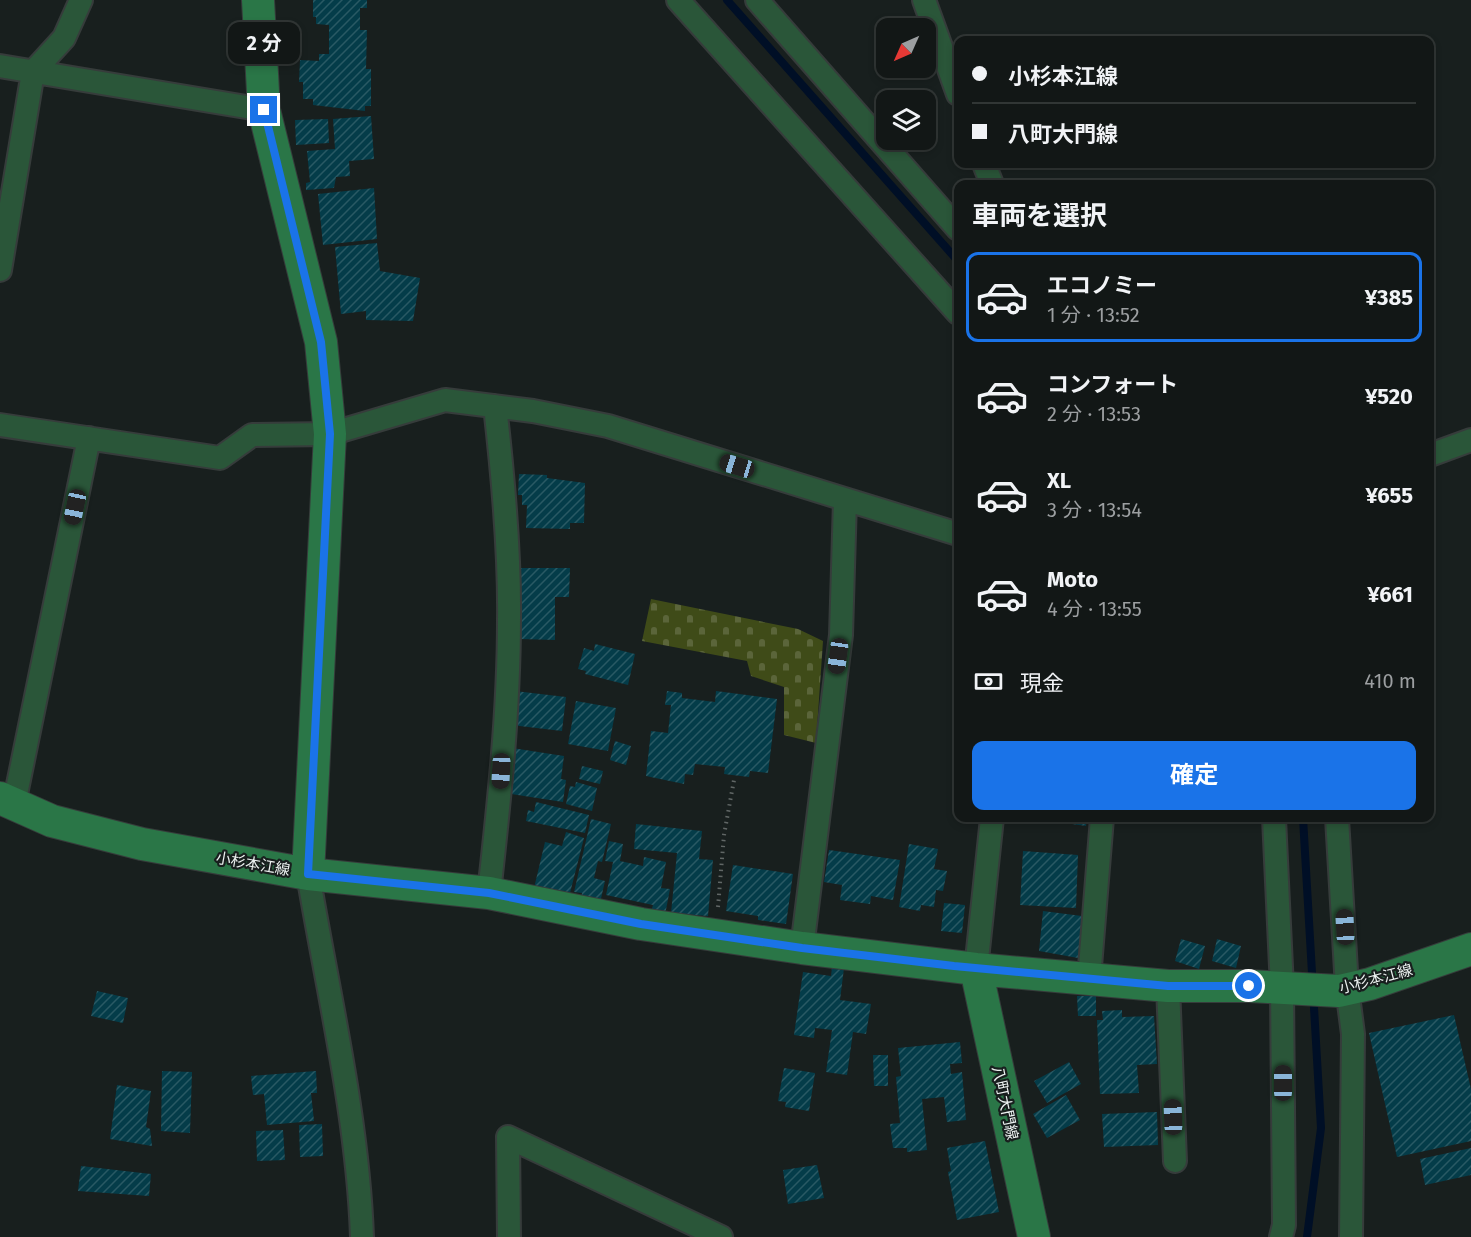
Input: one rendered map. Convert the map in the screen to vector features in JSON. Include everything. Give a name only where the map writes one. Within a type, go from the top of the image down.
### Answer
[{"type":"main road","points":[[258,0],[264,110],[321,342],[330,434],[308,874]]},
{"type":"main road","name":"小杉本江線","points":[[7,801],[52,821],[142,844],[308,874],[489,893],[641,924],[802,948],[976,969],[1168,986],[1343,989],[1370,984],[1471,949]]},
{"type":"main road","name":"八町大門線","points":[[976,969],[1034,1237]]},
{"type":"street","points":[[0,270],[33,72],[64,38],[81,0]]},
{"type":"street","points":[[678,0],[954,309]]},
{"type":"street","points":[[756,0],[954,224]]},
{"type":"street","points":[[924,0],[954,83]]},
{"type":"street","points":[[0,66],[264,110]]},
{"type":"street","points":[[0,426],[220,458],[252,435],[330,434],[445,400],[533,411],[608,426],[954,533]]},
{"type":"street","points":[[489,893],[500,792],[509,620],[501,459],[495,406]]},
{"type":"street","points":[[7,801],[89,438]]},
{"type":"street","points":[[1434,454],[1471,440]]},
{"type":"street","points":[[802,948],[841,635],[845,500]]},
{"type":"street","points":[[976,969],[992,822]]},
{"type":"street","points":[[1089,979],[1102,822]]},
{"type":"street","points":[[1274,822],[1287,989],[1284,1226],[1281,1237]]},
{"type":"street","points":[[1337,822],[1343,989],[1353,1034],[1351,1237]]},
{"type":"street","points":[[308,874],[351,1125],[360,1189],[362,1237]]},
{"type":"street","points":[[1168,986],[1175,1161]]},
{"type":"street","points":[[509,1237],[508,1137],[722,1237]]},
{"type":"path","points":[[715,935],[724,835],[734,780]]},
{"type":"green space","points":[[651,599],[798,629],[823,641],[816,743],[784,735],[784,687],[751,676],[747,661],[642,641]]},
{"type":"building","points":[[313,0],[367,0],[367,8],[360,8],[360,30],[367,30],[366,69],[371,69],[371,106],[365,106],[365,111],[313,105],[313,99],[303,99],[303,82],[299,82],[300,60],[319,61],[319,54],[329,54],[329,25],[316,24],[316,17],[313,17]]},
{"type":"building","points":[[371,116],[374,159],[349,161],[350,176],[336,177],[334,188],[306,190],[306,183],[310,182],[307,151],[335,149],[333,119]]},
{"type":"building","points":[[328,119],[329,143],[296,145],[295,120]]},
{"type":"building","points":[[374,188],[377,239],[323,245],[318,194]]},
{"type":"building","points":[[377,243],[380,271],[420,278],[413,321],[366,320],[366,311],[341,314],[335,247]]},
{"type":"building","points":[[519,474],[547,475],[547,478],[585,483],[584,523],[570,523],[570,529],[526,528],[527,505],[522,505],[522,495],[518,495]]},
{"type":"building","points":[[520,568],[570,568],[569,597],[555,597],[555,640],[519,639]]},
{"type":"building","points":[[595,644],[635,654],[628,685],[585,674],[586,671],[578,669],[584,648],[594,651]]},
{"type":"building","points":[[515,691],[566,697],[562,731],[511,725]]},
{"type":"building","points":[[667,691],[682,693],[682,698],[715,702],[716,691],[777,699],[768,773],[750,771],[749,777],[724,774],[725,767],[695,764],[693,775],[685,774],[684,784],[646,776],[651,731],[668,733],[671,705],[665,705]]},
{"type":"building","points":[[576,701],[616,708],[608,751],[568,744]]},
{"type":"building","points":[[615,741],[631,746],[626,765],[610,760]]},
{"type":"building","points":[[512,748],[564,756],[561,779],[566,780],[563,802],[505,793]]},
{"type":"building","points":[[582,766],[603,771],[600,784],[579,779]]},
{"type":"building","points":[[576,782],[597,788],[592,811],[566,804],[570,786],[575,787]]},
{"type":"building","points":[[536,802],[589,815],[585,833],[526,821],[528,810],[534,812]]},
{"type":"building","points":[[591,819],[611,824],[602,862],[598,861],[594,878],[605,881],[600,903],[581,898],[582,893],[574,892]]},
{"type":"building","points":[[1065,822],[1086,822],[1086,826]]},
{"type":"building","points":[[636,824],[702,831],[699,859],[713,860],[708,916],[671,913],[677,853],[634,849]]},
{"type":"building","points":[[566,832],[584,838],[569,897],[534,888],[545,842],[562,846]]},
{"type":"building","points":[[609,841],[623,844],[620,861],[643,866],[644,857],[666,862],[661,888],[670,889],[665,915],[651,912],[653,905],[606,895],[613,862],[605,861]]},
{"type":"building","points":[[909,844],[938,849],[934,869],[947,871],[943,891],[936,890],[934,907],[921,905],[920,911],[899,907]]},
{"type":"building","points":[[829,850],[900,860],[893,900],[871,896],[870,904],[840,900],[842,885],[824,882]]},
{"type":"building","points":[[1023,851],[1078,855],[1076,908],[1020,905]]},
{"type":"building","points":[[733,865],[793,874],[786,924],[758,920],[758,916],[726,911]]},
{"type":"building","points":[[944,903],[965,905],[962,933],[941,931]]},
{"type":"building","points":[[1043,911],[1082,916],[1078,958],[1039,951]]},
{"type":"building","points":[[1181,939],[1205,946],[1199,969],[1175,961]]},
{"type":"building","points":[[1217,939],[1241,946],[1236,968],[1212,961]]},
{"type":"building","points":[[832,967],[844,968],[840,1000],[871,1004],[866,1034],[853,1032],[847,1075],[826,1072],[832,1030],[815,1028],[814,1038],[794,1035],[803,972],[831,976]]},
{"type":"building","points":[[97,991],[128,998],[123,1023],[91,1016]]},
{"type":"building","points":[[1077,996],[1096,996],[1096,1016],[1078,1016]]},
{"type":"building","points":[[1122,1010],[1122,1017],[1154,1016],[1157,1064],[1137,1065],[1139,1093],[1100,1094],[1097,1020],[1103,1020],[1102,1011]]},
{"type":"building","points":[[1454,1015],[1471,1089],[1471,1141],[1397,1157],[1369,1033]]},
{"type":"building","points":[[960,1042],[962,1063],[950,1064],[951,1074],[962,1072],[966,1120],[947,1122],[944,1097],[922,1099],[927,1150],[907,1152],[907,1148],[893,1148],[890,1124],[900,1123],[896,1077],[901,1076],[898,1048]]},
{"type":"building","points":[[873,1055],[888,1055],[888,1086],[874,1086]]},
{"type":"building","points":[[1069,1062],[1081,1084],[1047,1103],[1034,1081]]},
{"type":"building","points":[[784,1068],[815,1073],[809,1111],[785,1107],[786,1102],[778,1101]]},
{"type":"building","points":[[162,1071],[192,1072],[190,1133],[161,1131]]},
{"type":"building","points":[[316,1071],[317,1093],[311,1093],[314,1121],[267,1125],[264,1094],[253,1095],[251,1076]]},
{"type":"building","points":[[117,1085],[151,1091],[146,1127],[150,1129],[152,1146],[110,1139]]},
{"type":"building","points":[[1066,1095],[1080,1120],[1047,1138],[1033,1114]]},
{"type":"building","points":[[1157,1112],[1158,1145],[1104,1147],[1102,1114]]},
{"type":"building","points":[[322,1124],[323,1156],[300,1157],[299,1125]]},
{"type":"building","points":[[283,1130],[285,1160],[257,1161],[256,1131]]},
{"type":"building","points":[[985,1141],[999,1212],[957,1220],[948,1172],[951,1171],[947,1148]]},
{"type":"building","points":[[1471,1148],[1471,1175],[1425,1185],[1420,1159]]},
{"type":"building","points":[[817,1165],[824,1198],[788,1204],[783,1170]]},
{"type":"building","points":[[81,1166],[151,1174],[149,1196],[78,1191]]},
{"type":"waterway","points":[[727,0],[954,256]]},
{"type":"waterway","points":[[1303,822],[1321,1128],[1307,1237]]},
{"type":"route","points":[[264,110],[321,342],[330,434],[308,874],[489,893],[641,924],[802,948],[954,966],[1168,986],[1249,986]]}]
